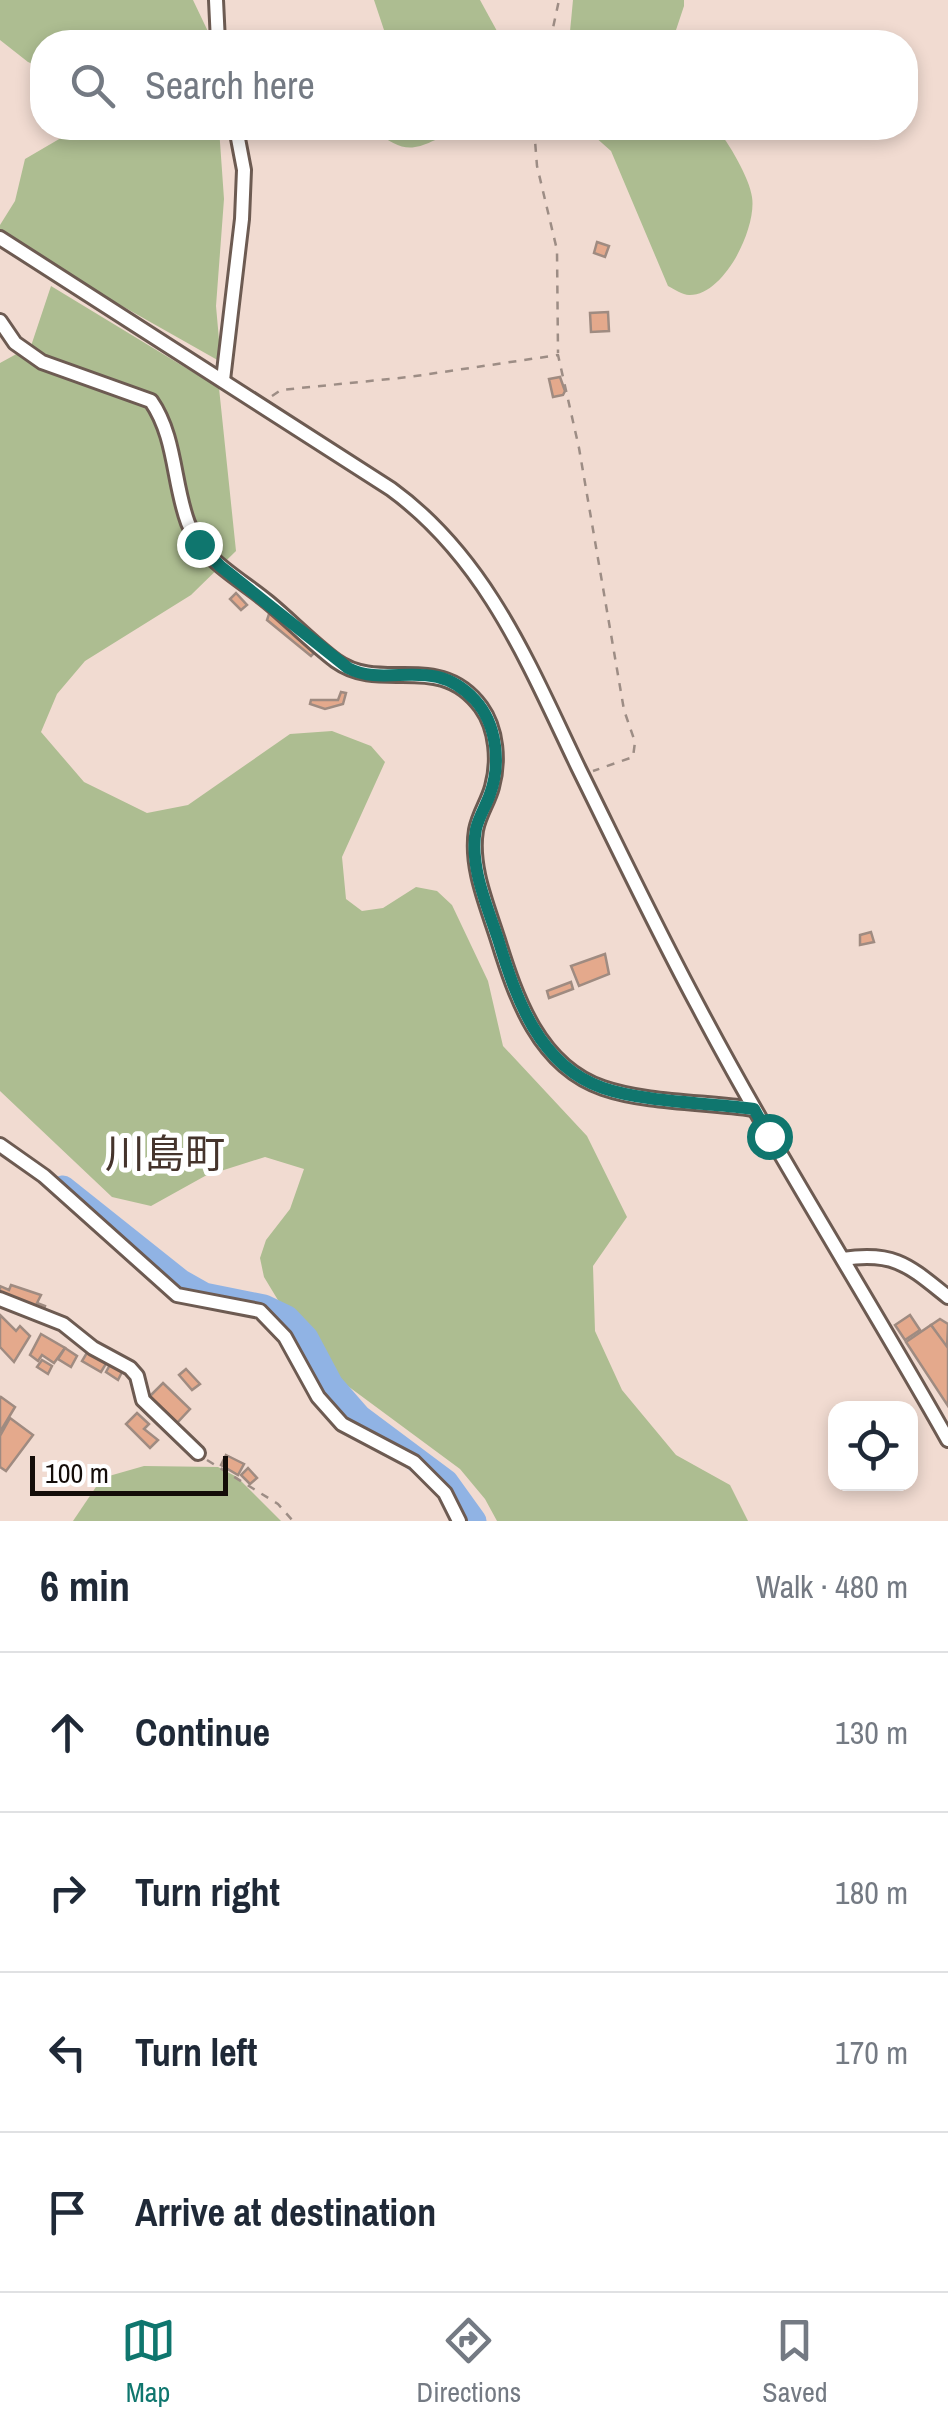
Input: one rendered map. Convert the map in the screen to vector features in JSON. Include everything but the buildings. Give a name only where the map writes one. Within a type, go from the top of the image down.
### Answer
[{"type":"street","points":[[216,0],[217,30]]},
{"type":"street","points":[[224,380],[242,218],[244,170],[238,140]]},
{"type":"street","points":[[0,238],[392,489],[456,548],[508,621],[695,1002],[948,1440]]},
{"type":"street","points":[[0,321],[16,344],[42,362],[151,400],[162,420],[186,518],[199,544],[323,651],[358,674],[404,672],[448,681],[482,708],[491,726],[495,767],[492,788],[476,826],[476,862],[514,989],[532,1028],[545,1045],[567,1066],[602,1088],[754,1109]]},
{"type":"street","points":[[0,1144],[44,1176],[177,1295],[260,1311],[285,1337],[318,1397],[342,1424],[414,1462],[445,1493],[460,1521]]},
{"type":"street","points":[[843,1259],[894,1259],[948,1298]]},
{"type":"street","points":[[0,1300],[62,1324],[93,1348],[130,1368],[137,1376],[143,1400],[198,1454]]},
{"type":"path","points":[[553,30],[559,0]]},
{"type":"path","points":[[535,140],[557,250],[558,355],[624,710],[635,742],[632,757],[582,775]]},
{"type":"path","points":[[260,404],[281,390],[445,373],[558,355]]},
{"type":"path","points":[[198,1454],[278,1504],[293,1521]]},
{"type":"green space","points":[[0,0],[193,0],[207,30],[30,30],[30,63],[0,40]]},
{"type":"green space","points":[[374,0],[480,0],[496,30],[384,30]]},
{"type":"green space","points":[[573,0],[684,0],[676,30],[570,30]]},
{"type":"green space","points":[[57,140],[220,140],[224,199],[216,306],[221,362],[0,237],[0,225],[15,201],[25,159]]},
{"type":"green space","points":[[389,140],[435,140],[415,147]]},
{"type":"green space","points":[[599,140],[724,140],[747,180],[752,210],[736,258],[714,284],[689,295],[668,286],[611,151]]},
{"type":"green space","points":[[51,286],[219,388],[236,551],[191,595],[85,661],[57,694],[41,732],[84,782],[147,813],[188,805],[290,734],[332,731],[371,746],[385,762],[342,857],[346,899],[362,911],[383,908],[416,887],[437,891],[452,905],[488,981],[503,1046],[587,1136],[627,1217],[593,1266],[595,1331],[622,1390],[676,1455],[730,1485],[748,1521],[497,1521],[460,1469],[341,1381],[296,1330],[264,1277],[260,1258],[266,1240],[290,1209],[304,1169],[265,1157],[205,1176],[151,1206],[112,1197],[0,1091],[0,363],[31,346]]},
{"type":"green space","points":[[144,1466],[218,1467],[237,1477],[281,1521],[73,1521],[102,1478]]},
{"type":"waterway","points":[[63,1188],[181,1282],[204,1295],[264,1307],[287,1318],[306,1338],[331,1385],[359,1417],[446,1482],[474,1521]]},
{"type":"district","name":"川島町","points":[[165,1154]]},
{"type":"route","points":[[199,544],[220,566],[265,599],[337,662],[358,674],[404,672],[448,681],[462,688],[482,708],[491,726],[495,767],[492,788],[476,826],[476,862],[514,989],[532,1028],[545,1045],[567,1066],[602,1088],[754,1109],[769,1136]]}]
